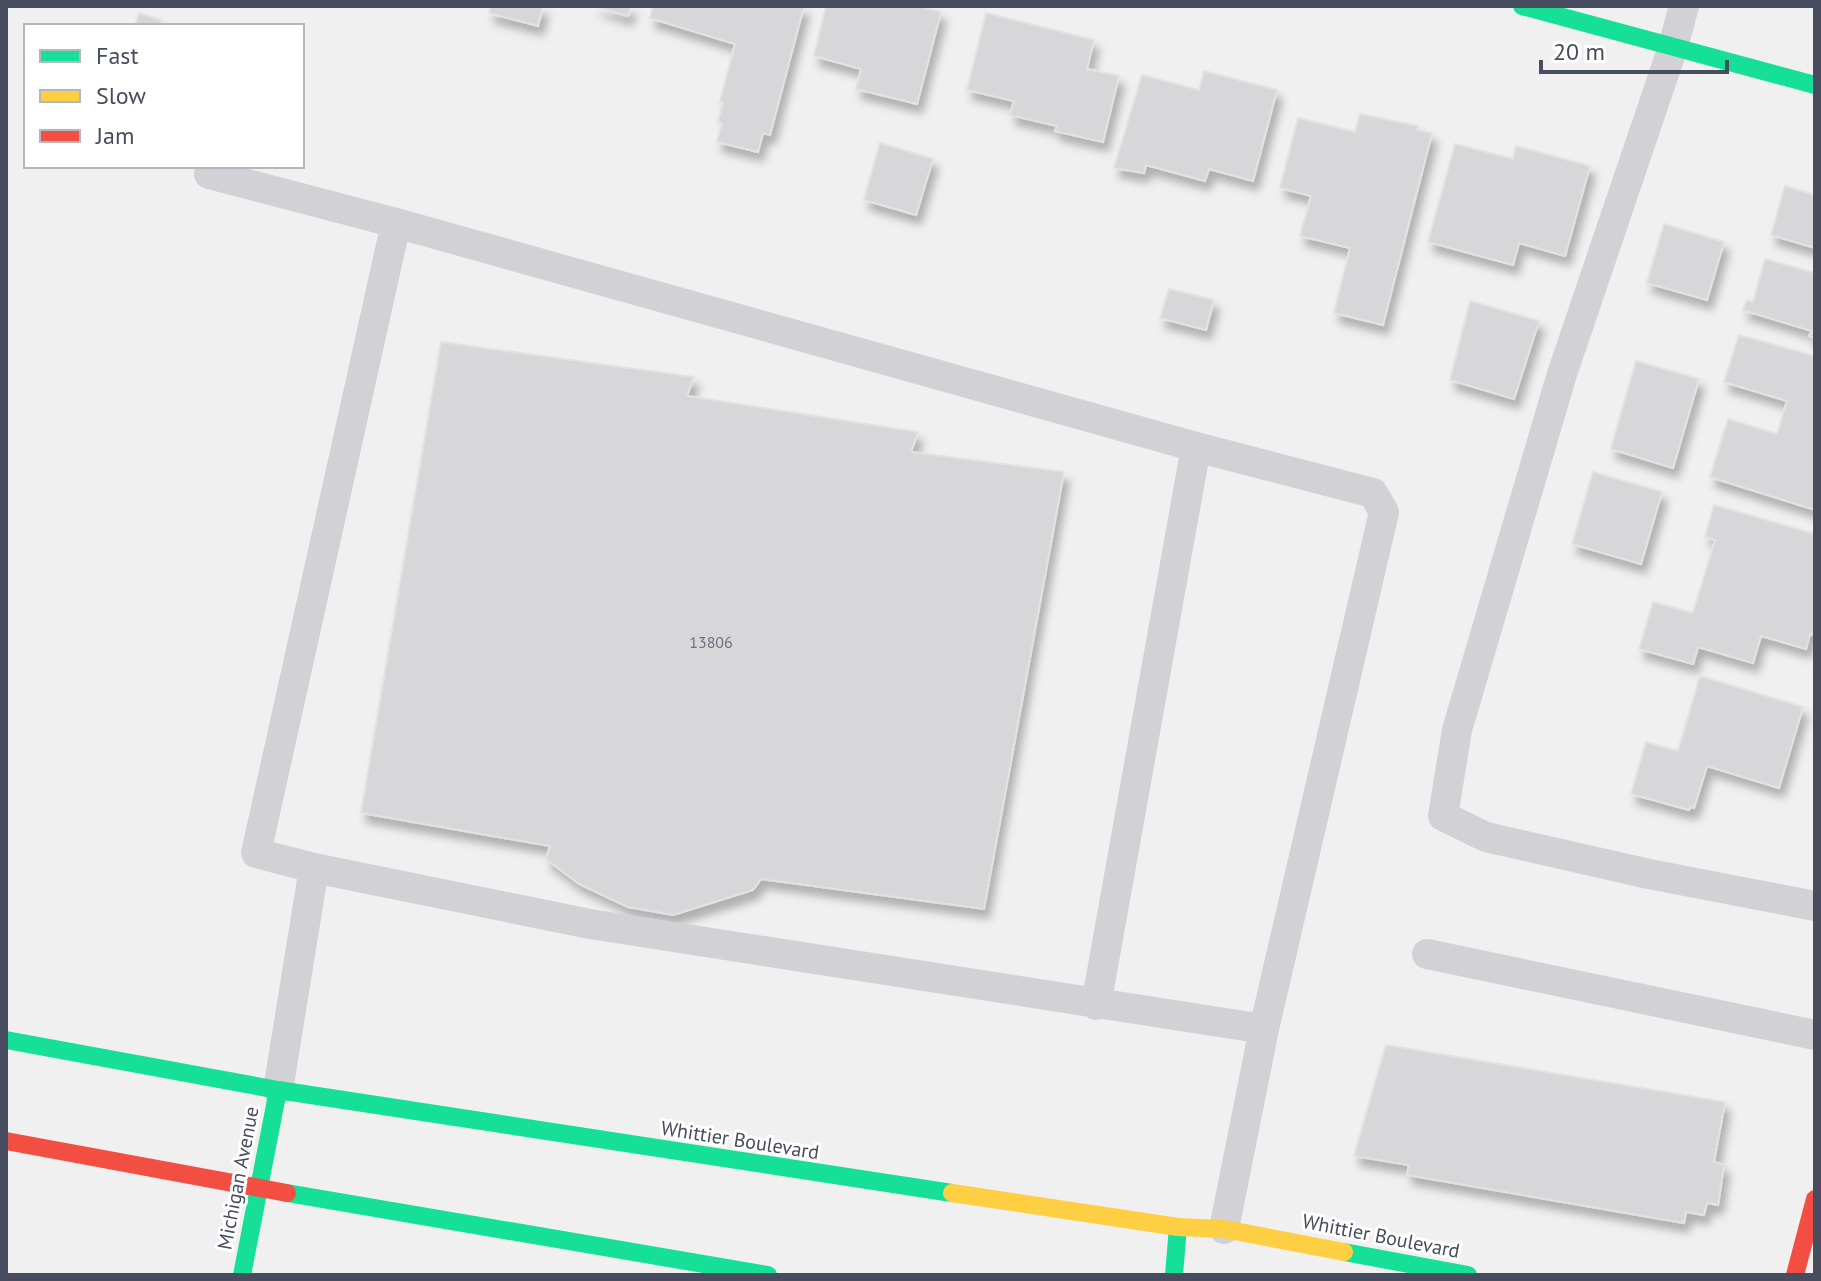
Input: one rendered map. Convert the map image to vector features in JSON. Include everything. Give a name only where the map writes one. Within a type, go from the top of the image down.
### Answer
[{"type":"main road","points":[[1522,6],[1815,85]]},
{"type":"main road","name":"Whittier Boulevard","points":[[6,1040],[278,1090],[1178,1227],[1224,1229],[1468,1275]]},
{"type":"main road","name":"Michigan Avenue","points":[[242,1275],[278,1090]]},
{"type":"main road","points":[[6,1141],[258,1188],[768,1275]]},
{"type":"main road","points":[[1795,1275],[1815,1199]]},
{"type":"main road","points":[[1174,1275],[1178,1227]]},
{"type":"lane","points":[[1684,6],[1673,47],[1562,374],[1457,730],[1443,816],[1486,837],[1649,874],[1815,906]]},
{"type":"lane","points":[[209,174],[396,223],[1196,447],[1373,493],[1384,512],[1264,1029],[1224,1229]]},
{"type":"lane","points":[[396,223],[256,853],[314,868],[590,924],[1264,1029]]},
{"type":"lane","points":[[1096,1005],[1196,447]]},
{"type":"lane","points":[[278,1090],[314,868]]},
{"type":"lane","points":[[1427,954],[1815,1035]]},
{"type":"building","points":[[491,6],[543,6],[538,26],[489,13]]},
{"type":"building","points":[[594,6],[631,6],[628,16]]},
{"type":"building","points":[[653,6],[804,6],[770,135],[763,133],[758,152],[717,142],[722,123],[718,122],[723,102],[720,102],[735,44],[650,18]]},
{"type":"building","points":[[826,6],[918,6],[941,12],[917,104],[856,89],[861,69],[814,56]]},
{"type":"building","points":[[139,13],[161,20],[160,24],[136,24]]},
{"type":"building","points":[[986,13],[1094,40],[1087,69],[1119,76],[1103,142],[1055,131],[1057,126],[1010,115],[1014,101],[967,90]]},
{"type":"building","points":[[1204,71],[1277,90],[1253,181],[1209,169],[1205,181],[1146,165],[1144,173],[1114,168],[1142,75],[1199,90]]},
{"type":"building","points":[[1360,114],[1418,126],[1417,130],[1432,133],[1383,325],[1334,313],[1350,248],[1300,236],[1311,196],[1280,188],[1298,118],[1355,132]]},
{"type":"building","points":[[880,143],[933,159],[916,215],[864,200]]},
{"type":"building","points":[[1455,144],[1513,159],[1516,146],[1590,166],[1565,256],[1519,243],[1513,265],[1428,242]]},
{"type":"building","points":[[1785,186],[1815,195],[1815,248],[1771,235]]},
{"type":"building","points":[[1664,224],[1724,242],[1707,300],[1647,283]]},
{"type":"building","points":[[1765,259],[1815,273],[1815,338],[1809,336],[1812,331],[1743,310],[1747,300],[1753,302]]},
{"type":"building","points":[[1169,289],[1214,300],[1206,330],[1160,318]]},
{"type":"building","points":[[1470,301],[1539,321],[1514,399],[1450,380]]},
{"type":"building","points":[[1739,335],[1815,356],[1815,510],[1710,477],[1728,419],[1777,434],[1787,401],[1724,382]]},
{"type":"building","points":[[441,342],[694,377],[687,396],[918,432],[911,452],[1064,472],[984,909],[761,879],[753,890],[673,915],[628,907],[579,884],[546,859],[550,846],[361,813]]},
{"type":"building","points":[[1636,361],[1699,379],[1673,468],[1611,449]]},
{"type":"building","points":[[1593,472],[1662,492],[1641,564],[1572,544]]},
{"type":"building","points":[[1714,505],[1815,534],[1815,635],[1810,634],[1806,649],[1761,636],[1753,663],[1698,647],[1693,664],[1639,649],[1653,602],[1693,613],[1715,540],[1705,537]]},
{"type":"building","points":[[1700,676],[1803,707],[1779,788],[1707,766],[1694,808],[1690,807],[1689,810],[1631,794],[1646,742],[1678,751]]},
{"type":"building","points":[[1386,1045],[1725,1102],[1714,1162],[1724,1165],[1718,1205],[1707,1203],[1704,1215],[1686,1212],[1684,1223],[1407,1175],[1409,1165],[1354,1156]]},
{"type":"traffic: fast","points":[[1522,6],[1815,85]]},
{"type":"traffic: fast","points":[[6,1040],[278,1090],[952,1193]]},
{"type":"traffic: fast","points":[[242,1275],[278,1090]]},
{"type":"traffic: fast","points":[[287,1193],[768,1275]]},
{"type":"traffic: fast","points":[[1174,1275],[1178,1227]]},
{"type":"traffic: fast","points":[[1344,1252],[1468,1275]]},
{"type":"traffic: slow","points":[[952,1193],[1178,1227],[1224,1229],[1344,1252]]},
{"type":"traffic: jam","points":[[6,1141],[287,1193]]},
{"type":"traffic: jam","points":[[1795,1275],[1815,1199]]}]
